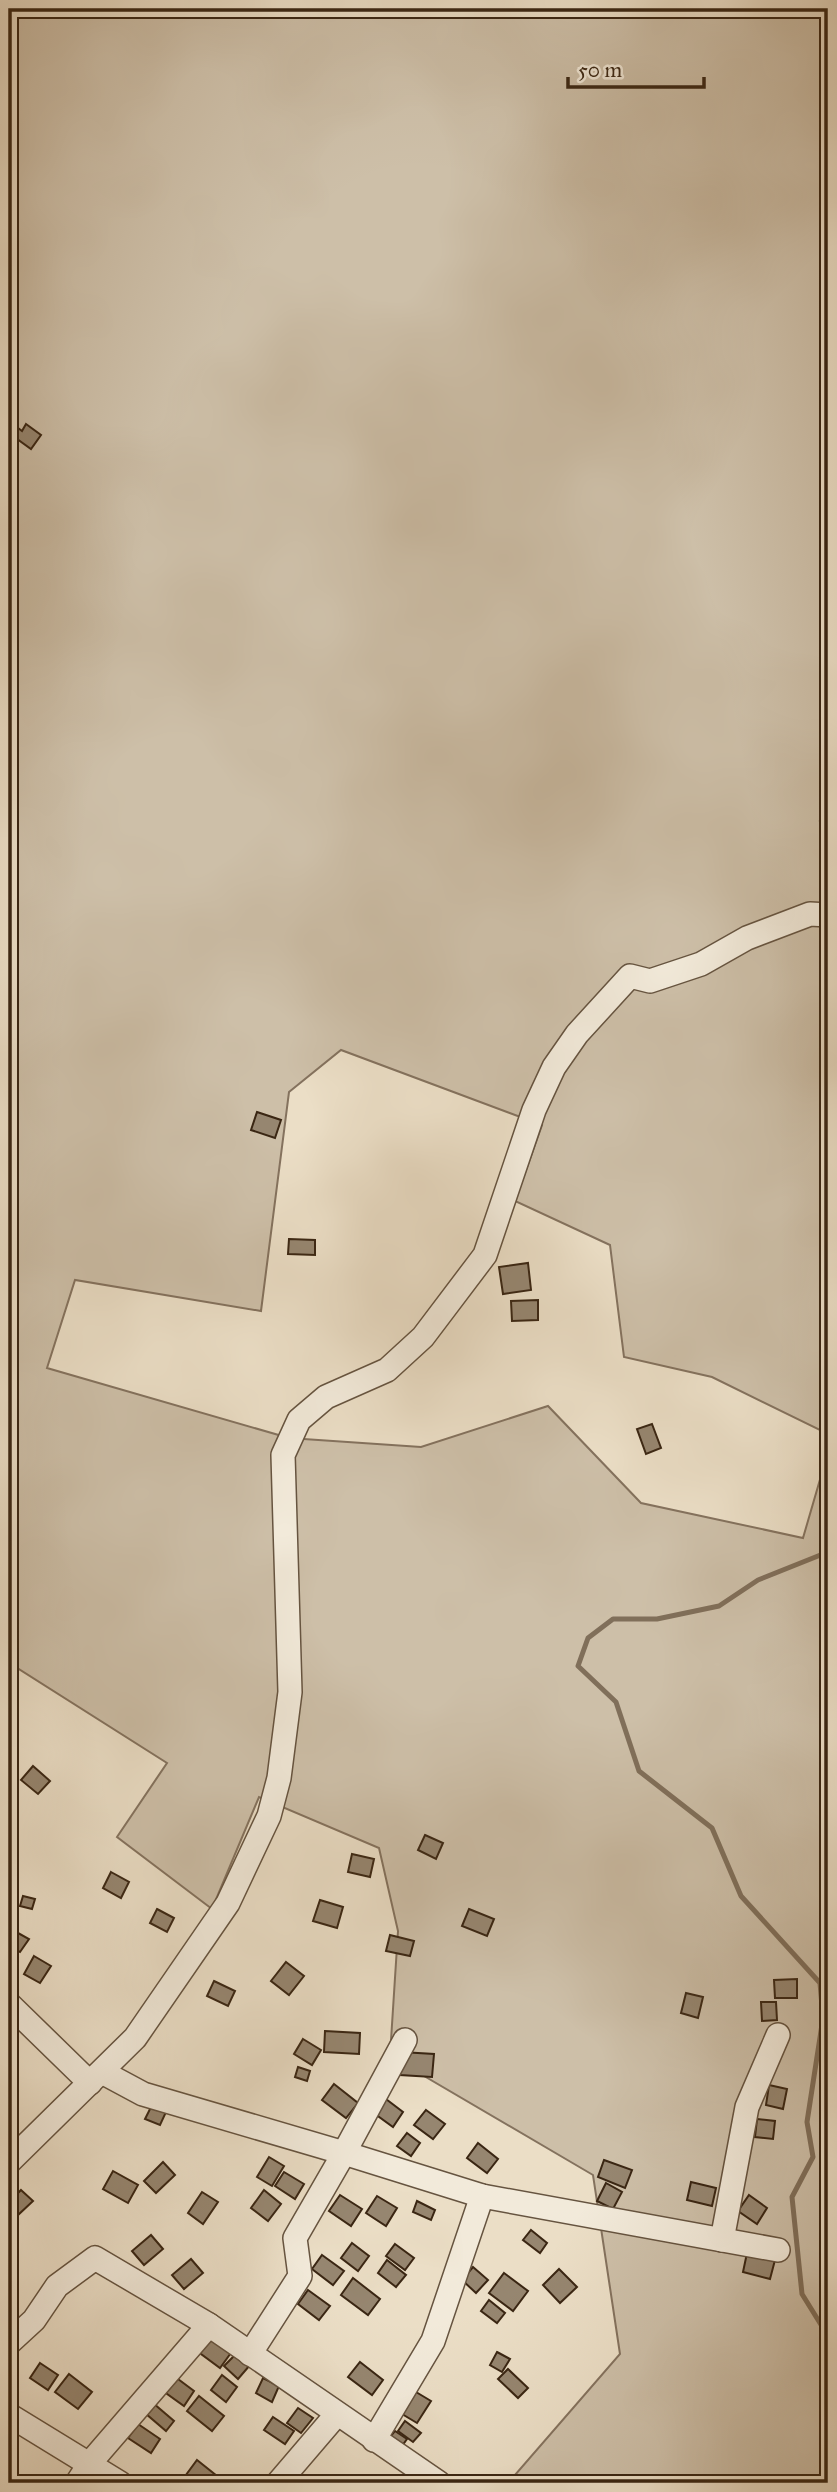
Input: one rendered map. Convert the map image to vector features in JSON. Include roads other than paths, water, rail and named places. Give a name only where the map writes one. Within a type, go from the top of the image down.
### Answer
[{"type":"street","points":[[9,2162],[135,2038],[228,1902],[269,1816],[279,1778],[290,1692],[283,1455],[299,1420],[326,1398],[387,1370],[423,1337],[485,1255],[534,1110],[554,1066],[576,1034],[618,987],[630,976],[650,981],[701,964],[747,938],[810,914],[828,915]]},
{"type":"street","points":[[9,2004],[96,2078],[143,2094],[482,2196],[778,2250]]},
{"type":"street","points":[[722,2240],[747,2107],[778,2035]]},
{"type":"street","points":[[250,2354],[300,2276],[295,2238],[405,2040]]},
{"type":"street","points":[[374,2440],[433,2341],[482,2196]]},
{"type":"street","points":[[9,2343],[34,2320],[57,2286],[95,2258],[209,2325],[439,2483]]},
{"type":"street","points":[[77,2483],[90,2463],[209,2325]]},
{"type":"street","points":[[278,2483],[337,2414]]},
{"type":"street","points":[[9,2415],[120,2483]]},
{"type":"waterway","points":[[828,1552],[758,1580],[719,1606],[657,1619],[613,1619],[588,1638],[578,1666],[616,1702],[639,1771],[712,1828],[741,1896],[820,1983],[823,2018],[807,2122],[813,2157],[792,2197],[802,2294],[828,2336]]},
{"type":"waterway","points":[[798,2483],[828,2475]]}]
